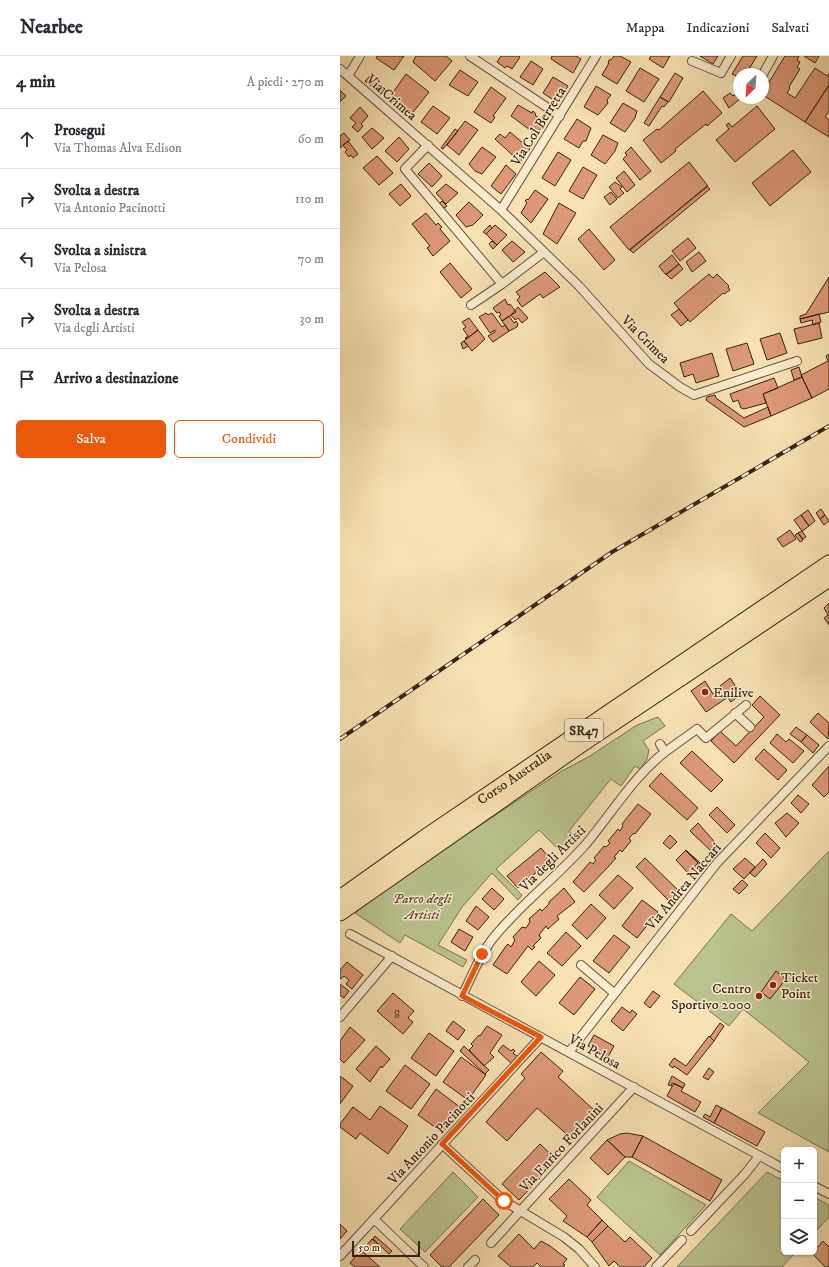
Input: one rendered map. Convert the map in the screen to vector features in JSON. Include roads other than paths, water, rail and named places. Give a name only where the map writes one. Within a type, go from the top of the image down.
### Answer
[{"type":"highway","name":"Corso Australia","points":[[340,898],[430,834],[829,563]]},
{"type":"highway","name":"Corso Australia","points":[[340,913],[582,744],[829,580]]},
{"type":"highway","points":[[340,918],[368,893]]},
{"type":"street","points":[[348,76],[360,56]]},
{"type":"street","points":[[470,56],[560,116]]},
{"type":"street","name":"Via Col Berretta","points":[[501,210],[596,56]]},
{"type":"street","points":[[692,61],[721,73],[731,56]]},
{"type":"street","points":[[766,68],[773,56]]},
{"type":"street","name":"Via Crimea","points":[[340,69],[501,210],[579,286],[649,364],[680,388],[694,395],[797,361]]},
{"type":"street","points":[[428,145],[405,169],[502,284]]},
{"type":"street","points":[[472,305],[544,252]]},
{"type":"street","points":[[746,705],[735,713],[750,727]]},
{"type":"street","name":"Via degli Artisti","points":[[462,996],[482,954],[493,938],[524,904],[573,858],[641,774],[665,752],[697,729],[706,738],[735,713]]},
{"type":"street","points":[[660,744],[665,752]]},
{"type":"street","name":"Via Andrea Naccari","points":[[569,1052],[717,863],[829,746]]},
{"type":"street","name":"Via Pelosa","points":[[350,934],[462,996],[634,1087],[781,1168]]},
{"type":"street","points":[[340,1017],[392,956]]},
{"type":"street","points":[[581,965],[614,993]]},
{"type":"street","name":"Via Antonio Pacinotti","points":[[340,1256],[541,1037]]},
{"type":"street","name":"Via Enrico Forlanini","points":[[491,1243],[634,1087]]},
{"type":"street","points":[[442,1144],[490,1189],[519,1211],[559,1233],[579,1249],[595,1267]]},
{"type":"street","points":[[691,1231],[745,1174],[759,1156]]},
{"type":"street","points":[[817,1188],[829,1194]]},
{"type":"street","points":[[374,1219],[424,1267]]},
{"type":"street","points":[[656,1267],[682,1240]]},
{"type":"street","points":[[468,1267],[475,1260]]},
{"type":"railway","points":[[340,739],[612,552],[829,426]]},
{"type":"place","name":"Enilive","points":[[705,692]]},
{"type":"place","name":"Ticket Point","points":[[773,985]]},
{"type":"place","name":"Centro Sportivo 2000","points":[[759,996]]},
{"type":"park label","name":"Parco degli Artisti","points":[[422,906]]}]
